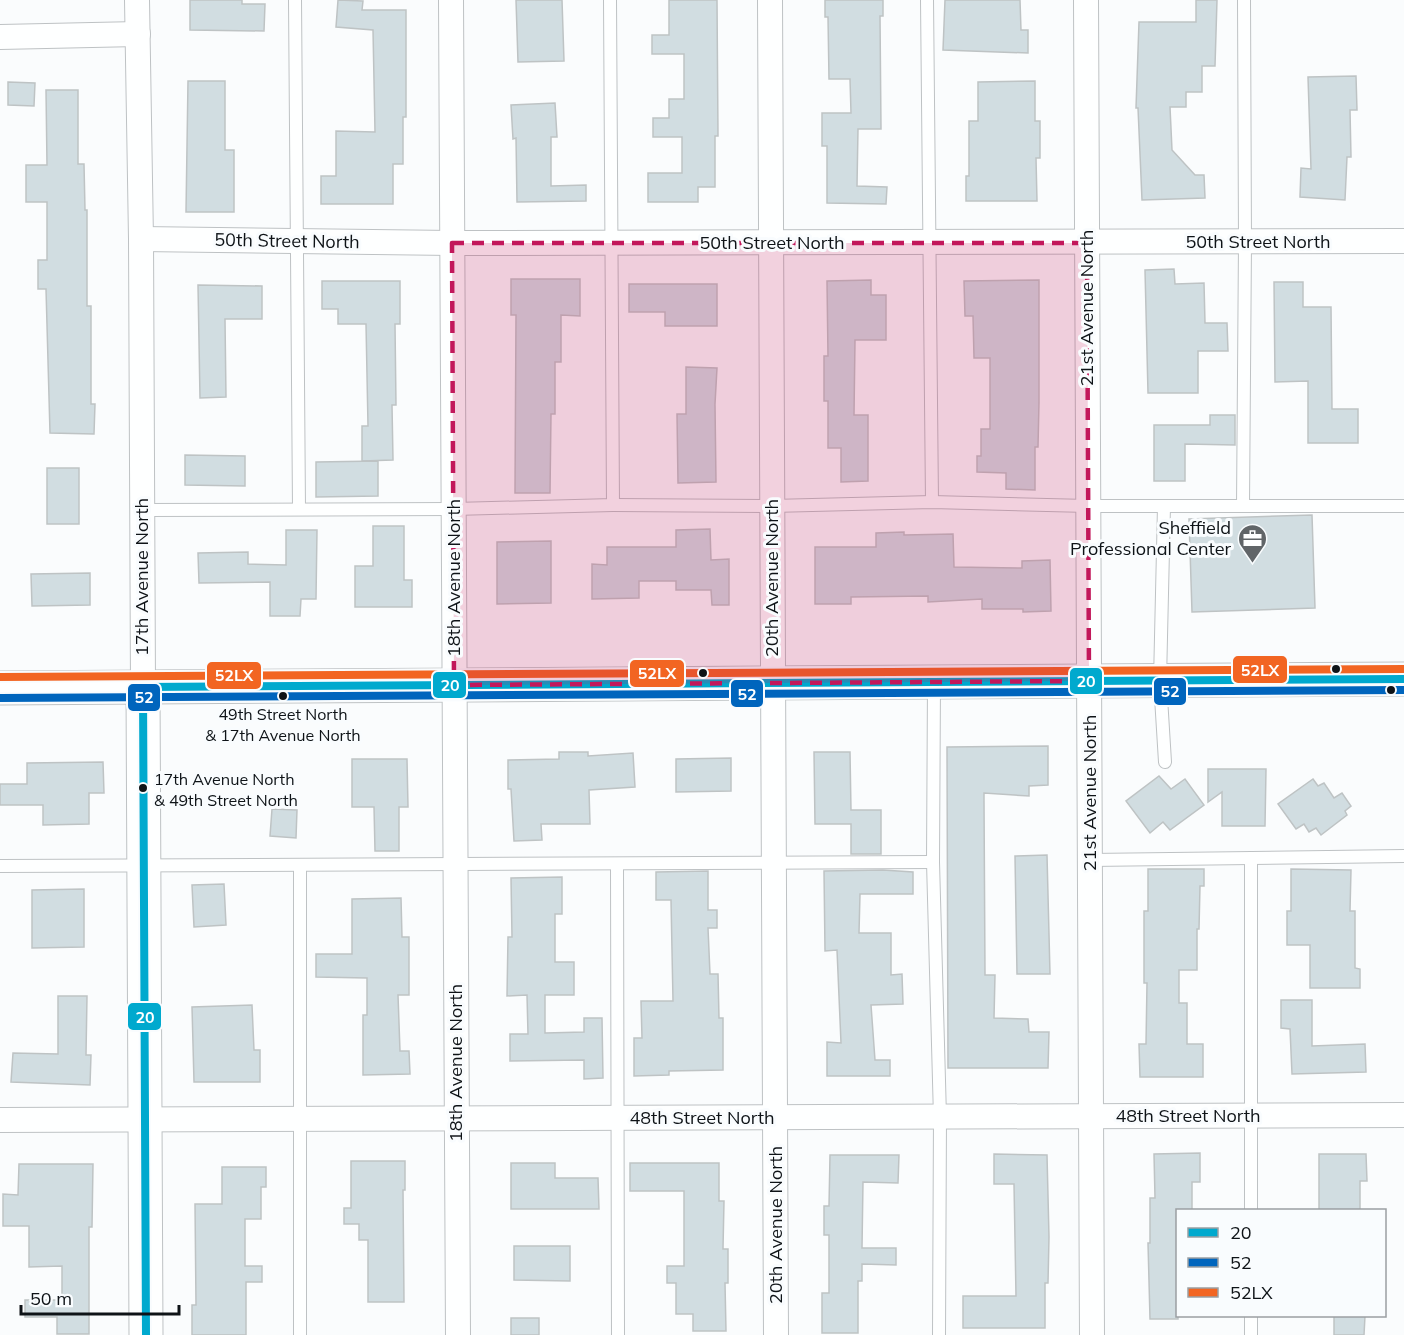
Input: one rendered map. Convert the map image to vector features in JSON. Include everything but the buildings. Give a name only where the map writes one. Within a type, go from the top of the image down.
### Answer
[{"type":"main road","points":[[0,688],[1404,680]]},
{"type":"main road","name":"17th Avenue North","points":[[143,687],[146,1335]]},
{"type":"street","name":"17th Avenue North","points":[[137,0],[141,239],[143,687]]},
{"type":"street","name":"18th Avenue North","points":[[451,0],[458,1335]]},
{"type":"street","name":"20th Avenue North","points":[[770,0],[776,1335]]},
{"type":"street","name":"21st Avenue North","points":[[1086,0],[1092,1335]]},
{"type":"street","points":[[0,37],[138,34]]},
{"type":"street","name":"50th Street North","points":[[141,239],[452,243],[1404,241]]},
{"type":"street","name":"48th Street North","points":[[0,1120],[1404,1115]]},
{"type":"lane","points":[[295,0],[299,508]]},
{"type":"lane","points":[[610,0],[613,505]]},
{"type":"lane","points":[[927,0],[932,502]]},
{"type":"lane","points":[[1243,506],[1244,0]]},
{"type":"lane","points":[[142,510],[453,509],[613,505],[772,506],[932,502],[1088,506],[1404,506]]},
{"type":"lane","points":[[1164,506],[1160,681],[1165,762]]},
{"type":"lane","points":[[934,682],[933,862],[940,1117],[939,1335]]},
{"type":"lane","points":[[1090,860],[1404,856]]},
{"type":"lane","points":[[1251,858],[1251,1209]]},
{"type":"lane","points":[[0,866],[933,862]]},
{"type":"lane","points":[[616,864],[618,1335]]},
{"type":"lane","points":[[300,865],[300,1335]]},
{"type":"lane","points":[[1251,1317],[1251,1335]]},
{"type":"highlighted area","points":[[452,243],[1087,243],[1089,681],[454,685]]},
{"type":"transit line","name":"52LX","points":[[0,677],[1404,669]]},
{"type":"transit line","name":"20","points":[[146,1335],[143,687],[1404,679]]},
{"type":"transit line","name":"52","points":[[0,698],[1404,690]]},
{"type":"place","name":"Sheffield Professional Center","points":[[1252,564]]},
{"type":"place","name":"49th Street North & 17th Avenue North","points":[[283,696]]},
{"type":"place","name":"17th Avenue North & 49th Street North","points":[[143,788]]}]
